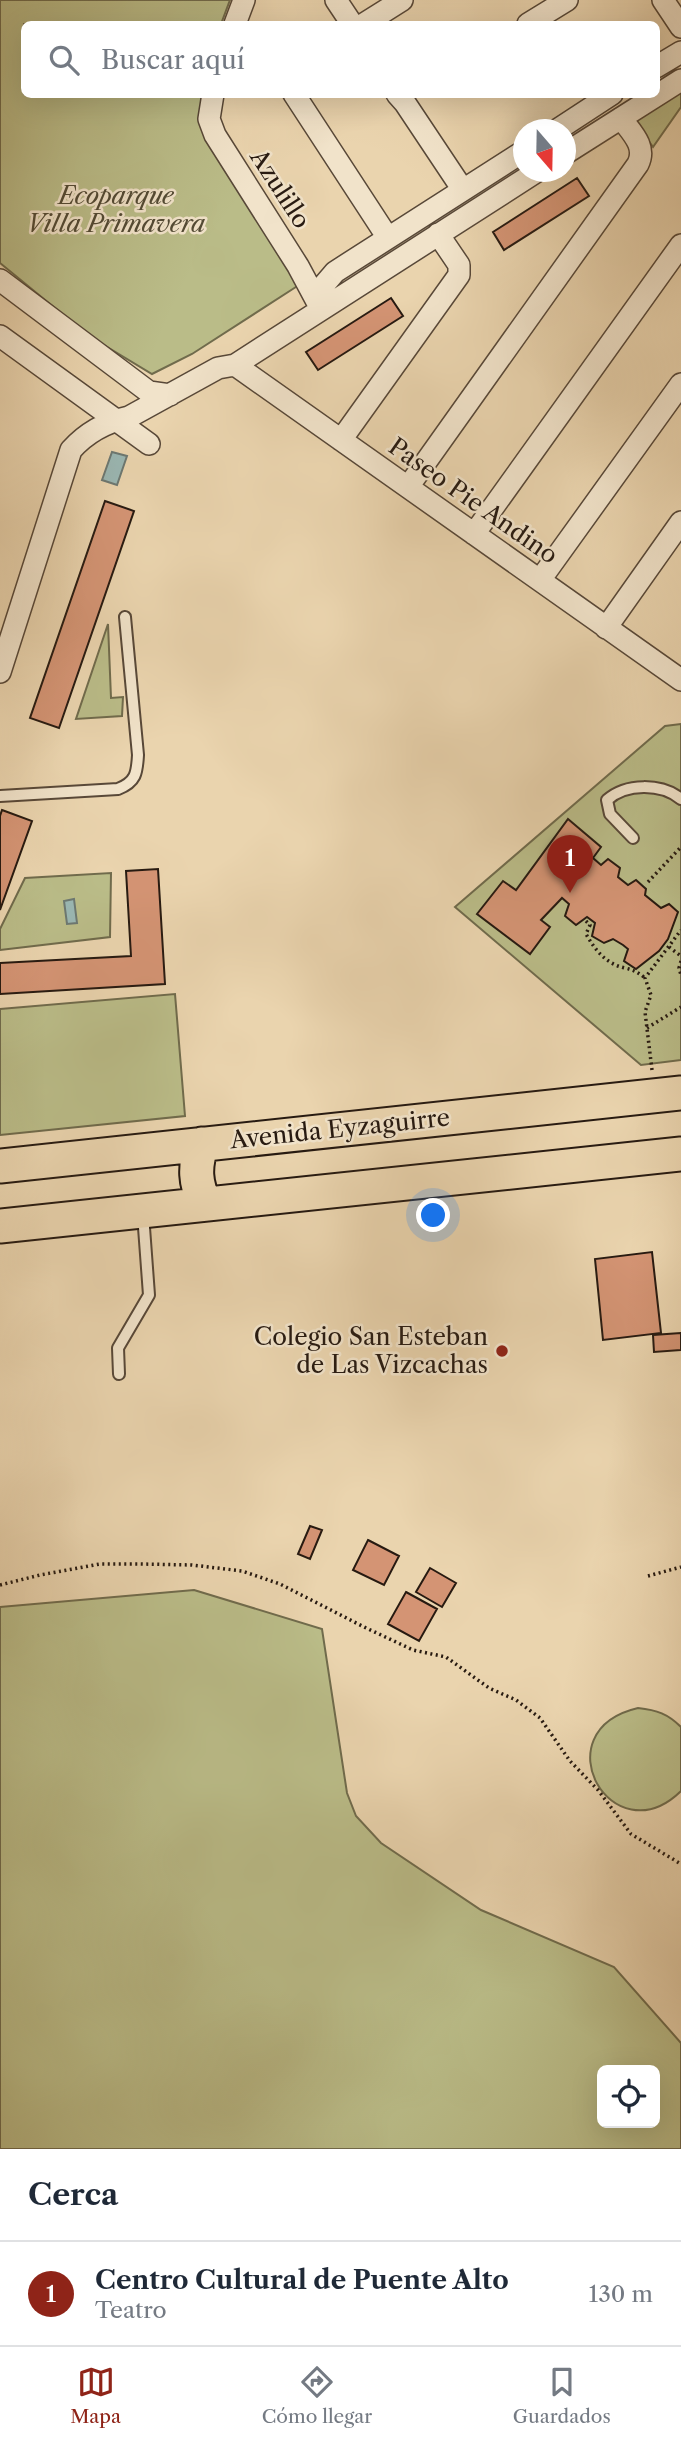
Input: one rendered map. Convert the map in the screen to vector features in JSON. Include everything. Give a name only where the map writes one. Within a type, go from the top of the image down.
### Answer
[{"type":"main road","name":"Avenida Eyzaguirre","points":[[0,1166],[201,1144],[671,1081]]},
{"type":"main road","points":[[201,1144],[195,1175],[205,1204]]},
{"type":"main road","points":[[0,1226],[681,1154]]},
{"type":"street","points":[[336,0],[350,21]]},
{"type":"street","points":[[369,21],[402,0]]},
{"type":"street","points":[[533,21],[567,0]]},
{"type":"street","points":[[663,0],[681,27]]},
{"type":"street","points":[[660,65],[681,52]]},
{"type":"street","points":[[660,93],[681,79]]},
{"type":"street","name":"Azulillo","points":[[212,98],[209,119],[215,135],[298,266],[321,309]]},
{"type":"street","points":[[297,98],[388,238]]},
{"type":"street","points":[[408,98],[463,190]]},
{"type":"street","points":[[574,119],[606,98]]},
{"type":"street","points":[[576,146],[652,98]]},
{"type":"street","points":[[408,487],[638,164],[642,156],[641,147],[621,118]]},
{"type":"street","points":[[321,309],[321,294],[327,280],[513,158]]},
{"type":"street","points":[[0,672],[71,450],[83,438],[116,420],[129,417],[218,368],[235,365],[520,182]]},
{"type":"street","points":[[341,440],[459,275],[459,265],[438,234]]},
{"type":"street","points":[[474,534],[681,245]]},
{"type":"street","points":[[0,280],[149,392],[170,395]]},
{"type":"street","points":[[0,336],[149,444]]},
{"type":"street","name":"Paseo Pie Andino","points":[[235,365],[607,628],[678,673]]},
{"type":"street","points":[[540,580],[680,386]]},
{"type":"street","points":[[607,628],[681,522]]},
{"type":"lane","points":[[0,796],[118,789],[136,777],[138,755],[125,617]]},
{"type":"lane","points":[[633,838],[610,814],[607,800],[616,792],[654,788],[670,790],[681,799]]},
{"type":"lane","points":[[119,1374],[118,1349],[149,1295],[143,1211]]},
{"type":"path","points":[[648,882],[681,847]]},
{"type":"path","points":[[586,921],[590,925],[586,934],[593,948],[610,962],[638,972],[645,978],[651,995],[645,1012],[652,1070],[671,1081]]},
{"type":"path","points":[[645,978],[681,930]]},
{"type":"path","points":[[669,946],[681,959],[681,975]]},
{"type":"path","points":[[647,1028],[681,1007]]},
{"type":"path","points":[[0,1585],[40,1574],[100,1564],[192,1565],[242,1571],[279,1584],[412,1650],[446,1657],[489,1688],[516,1700],[540,1718],[570,1761],[598,1790],[631,1834],[681,1864]]},
{"type":"path","points":[[648,1576],[681,1567]]},
{"type":"green space","name":"Ecoparque Villa Primavera","points":[[0,0],[230,0],[222,21],[21,21],[21,98],[207,98],[299,285],[192,354],[152,374],[89,336],[0,263]]},
{"type":"green space","points":[[681,85],[681,107],[653,147],[633,119]]},
{"type":"green space","points":[[108,624],[111,698],[123,697],[122,716],[76,719]]},
{"type":"green space","points":[[681,724],[681,1060],[641,1065],[455,907],[665,726]]},
{"type":"green space","points":[[111,873],[110,937],[0,950],[0,929],[25,878]]},
{"type":"green space","points":[[175,994],[185,1116],[0,1135],[0,1009]]},
{"type":"green space","points":[[194,1590],[322,1629],[347,1793],[356,1816],[381,1843],[481,1910],[614,1967],[681,2043],[681,2149],[0,2149],[0,1607]]},
{"type":"green space","points":[[638,1708],[662,1713],[681,1727],[681,1791],[655,1808],[631,1810],[611,1800],[597,1783],[590,1762],[594,1740],[609,1721]]},
{"type":"water","points":[[112,452],[127,456],[117,485],[102,480]]},
{"type":"water","points":[[74,899],[77,923],[67,924],[64,901]]},
{"type":"building","points":[[576,179],[589,196],[504,250],[493,232],[571,182],[576,182]]},
{"type":"building","points":[[391,298],[403,316],[318,370],[306,352]]},
{"type":"building","points":[[105,501],[134,511],[59,728],[30,718]]},
{"type":"building","points":[[2,810],[32,821],[0,910],[0,816]]},
{"type":"building","points":[[568,819],[601,847],[593,858],[601,865],[608,859],[620,868],[618,877],[628,885],[636,880],[646,889],[645,895],[661,908],[669,904],[678,912],[668,939],[659,951],[636,969],[624,961],[628,949],[623,945],[613,939],[604,943],[592,936],[595,923],[587,917],[576,925],[565,916],[569,904],[562,898],[541,920],[550,927],[530,954],[477,914],[503,881],[516,890]]},
{"type":"building","points":[[158,869],[165,984],[0,994],[0,963],[131,956],[126,871]]},
{"type":"building","points":[[652,1252],[661,1333],[603,1340],[595,1259]]},
{"type":"building","points":[[681,1333],[681,1350],[654,1352],[653,1335]]},
{"type":"building","points":[[310,1526],[322,1530],[310,1559],[298,1554]]},
{"type":"building","points":[[368,1540],[399,1556],[384,1585],[353,1570]]},
{"type":"building","points":[[430,1568],[456,1583],[442,1607],[416,1592]]},
{"type":"building","points":[[406,1592],[437,1609],[419,1641],[388,1624]]},
{"type":"place","name":"Centro Cultural de Puente Alto","points":[[570,893]]},
{"type":"place","name":"Colegio San Esteban de Las Vizcachas","points":[[502,1351]]}]
